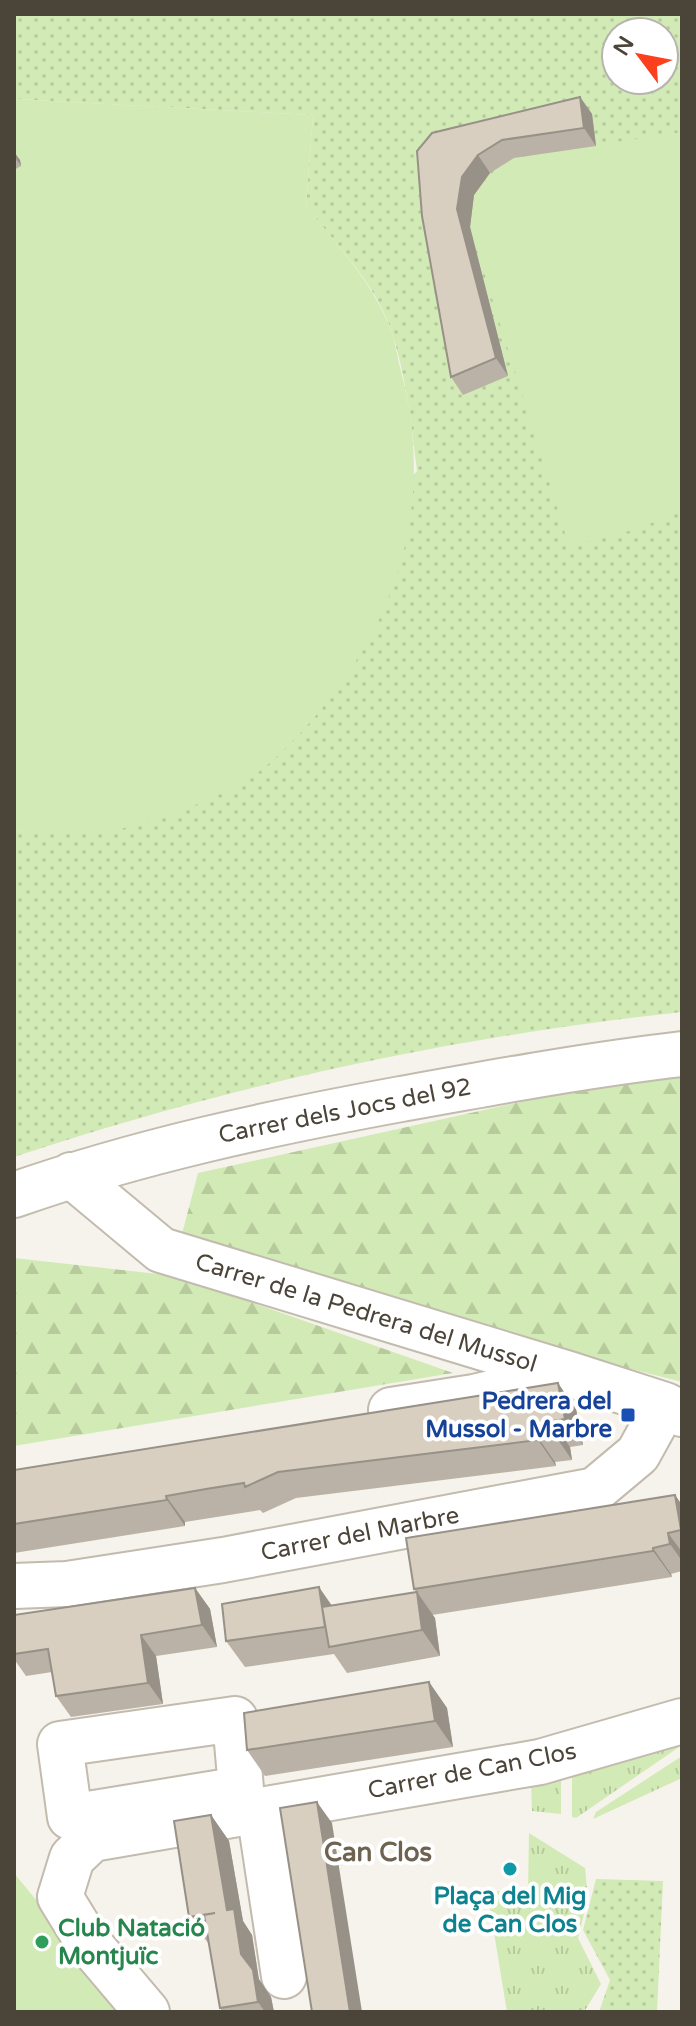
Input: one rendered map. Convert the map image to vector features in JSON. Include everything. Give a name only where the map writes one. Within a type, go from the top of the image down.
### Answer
[{"type":"street","name":"Carrer dels Jocs del 92","points":[[14,1195],[158,1149],[348,1109],[577,1067],[682,1054]]},
{"type":"street","name":"Carrer de la Pedrera del Mussol","points":[[71,1175],[161,1250],[569,1374],[674,1410]]},
{"type":"street","points":[[351,1417],[474,1397],[569,1374]]},
{"type":"street","name":"Carrer del Marbre","points":[[14,1586],[67,1584],[223,1560],[595,1490],[638,1454],[674,1410]]},
{"type":"street","name":"Carrer de Can Clos","points":[[147,2012],[87,1941],[60,1897],[72,1858],[92,1839],[540,1762],[682,1721]]},
{"type":"street","points":[[259,1811],[284,1976]]},
{"type":"green space","points":[[14,14],[682,14],[682,1012],[513,1035],[344,1066],[178,1107],[14,1157],[14,830],[93,833],[417,471],[404,380],[396,344],[383,310],[364,278],[306,206],[313,115],[14,99]]},
{"type":"green space","points":[[14,99],[313,115],[306,206],[352,262],[381,308],[394,342],[411,419],[414,466],[411,512],[402,556],[388,599],[368,641],[343,681],[286,748],[243,783],[164,817],[110,831],[63,834],[14,830]]},
{"type":"green space","points":[[682,132],[682,508],[642,527],[569,546],[470,227],[474,203],[487,178],[514,158]]},
{"type":"green space","points":[[682,1072],[682,1382],[510,1338],[182,1234],[198,1173],[648,1074]]},
{"type":"green space","points":[[14,1258],[158,1274],[242,1299],[453,1373],[14,1446]]},
{"type":"green space","points":[[682,1736],[682,1745],[576,1818],[572,1817],[572,1769]]},
{"type":"green space","points":[[682,1756],[682,1778],[593,1819],[596,1812]]},
{"type":"green space","points":[[561,1772],[561,1814],[532,1811],[531,1780]]},
{"type":"green space","points":[[529,1833],[585,1868],[588,1898],[578,1938],[601,1984],[584,2012],[507,2012],[487,1890],[528,1894]]},
{"type":"green space","name":"Club Natació Montjuïc","points":[[14,1873],[128,2012],[14,2012]]},
{"type":"green space","points":[[596,1879],[663,1881],[657,2012],[599,2012],[610,1980],[583,1930]]},
{"type":"building","points":[[580,97],[584,128],[502,140],[478,155],[462,177],[457,209],[496,358],[451,377],[422,216],[417,151],[432,133]]},
{"type":"building","points":[[558,1383],[565,1419],[552,1421],[554,1434],[537,1436],[538,1440],[278,1472],[245,1487],[244,1483],[206,1489],[166,1496],[167,1500],[14,1524],[14,1470]]},
{"type":"building","points":[[675,1495],[681,1530],[668,1533],[670,1544],[653,1548],[653,1551],[414,1589],[406,1538]]},
{"type":"building","points":[[319,1587],[325,1627],[226,1641],[222,1604]]},
{"type":"building","points":[[195,1588],[202,1625],[141,1635],[148,1683],[56,1696],[48,1649],[14,1654],[14,1615]]},
{"type":"building","points":[[417,1592],[422,1630],[329,1647],[322,1607]]},
{"type":"building","points":[[429,1682],[435,1721],[247,1750],[244,1713]]},
{"type":"building","points":[[317,1802],[350,2012],[312,2012],[280,1808]]},
{"type":"building","points":[[211,1815],[227,1910],[234,1909],[241,1954],[253,1970],[258,2002],[220,2008],[204,1915],[215,1913],[189,1917],[174,1821]]},
{"type":"place","name":"Pedrera del Mussol - Marbre","points":[[628,1415]]},
{"type":"place","name":"Plaça del Mig de Can Clos","points":[[510,1869]]},
{"type":"place","name":"Club Natació Montjuïc","points":[[42,1942]]},
{"type":"district","name":"Can Clos","points":[[378,1852]]}]
